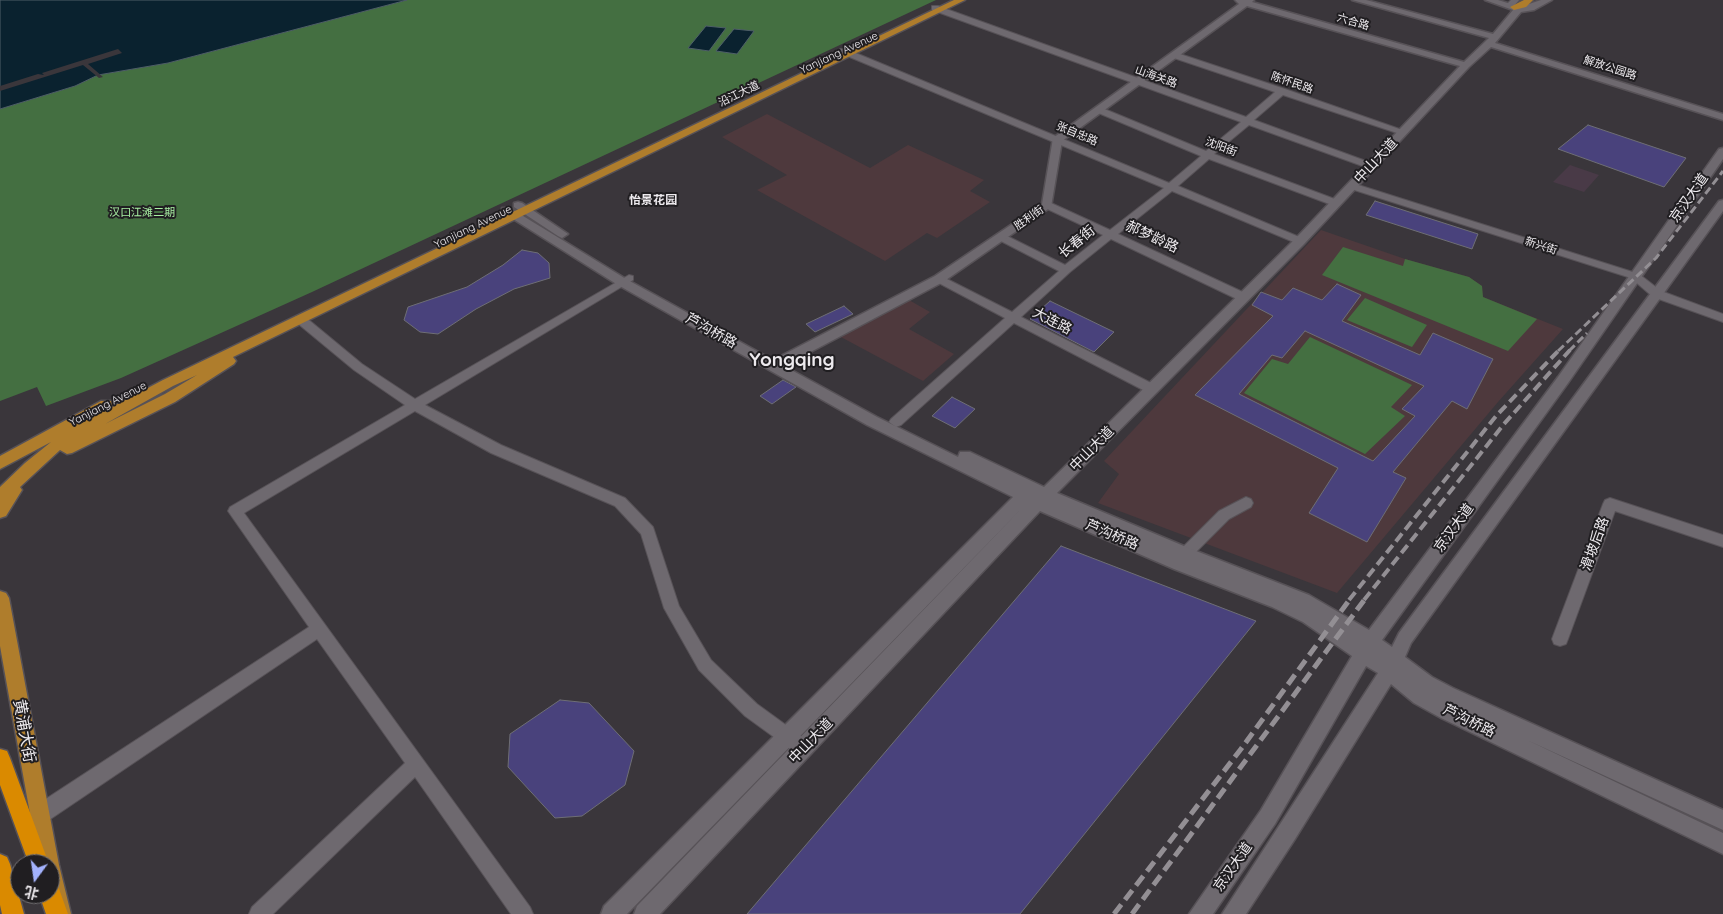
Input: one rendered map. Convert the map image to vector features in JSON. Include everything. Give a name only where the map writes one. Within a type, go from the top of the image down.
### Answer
[{"type":"highway","points":[[0,758],[35,854]]},
{"type":"highway","points":[[0,864],[13,914]]},
{"type":"main road","name":"Yanjiang Avenue","points":[[0,464],[74,421],[148,383],[847,53],[938,9],[950,0]]},
{"type":"main road","points":[[938,9],[961,0]]},
{"type":"main road","name":"六合路","points":[[1234,0],[1247,2],[1466,65]]},
{"type":"main road","name":"解放公园路","points":[[1356,0],[1492,41],[1723,118]]},
{"type":"main road","points":[[1489,0],[1531,8],[1548,0]]},
{"type":"main road","points":[[1515,6],[1523,5],[1529,0]]},
{"type":"main road","name":"中山大道","points":[[612,914],[786,736],[1152,389],[1300,241],[1466,65],[1492,41],[1515,6],[1531,5],[1537,0]]},
{"type":"main road","points":[[1057,140],[1247,2]]},
{"type":"main road","name":"胜利街","points":[[777,363],[939,279],[1047,205],[1057,140]]},
{"type":"main road","name":"京汉大道","points":[[1200,914],[1268,817],[1368,648],[1564,380],[1723,151]]},
{"type":"main road","name":"京汉大道","points":[[1232,914],[1288,832],[1392,665],[1405,638],[1723,203]]},
{"type":"main road","name":"Yanjiang Avenue","points":[[2,495],[40,458],[81,430],[168,383],[516,210]]},
{"type":"main road","name":"芦沟桥路","points":[[516,210],[626,280],[777,363],[896,422],[1037,497],[1303,600],[1327,612],[1368,648],[1392,665],[1446,694],[1723,820]]},
{"type":"main road","points":[[2,495],[24,478],[72,447],[200,381],[268,334]]},
{"type":"main road","name":"芦沟桥路","points":[[777,363],[872,421],[1180,564],[1278,602],[1368,648]]},
{"type":"main road","points":[[0,456],[74,421]]},
{"type":"main road","points":[[0,512],[24,478]]},
{"type":"main road","name":"中山大道","points":[[645,914],[1037,497]]},
{"type":"main road","name":"黄浦大街","points":[[0,598],[5,652],[47,854]]},
{"type":"main road","name":"芦沟桥路","points":[[1392,665],[1421,696],[1448,712],[1723,844]]},
{"type":"street","name":"山海关路","points":[[938,9],[1371,166]]},
{"type":"street","name":"张自忠路","points":[[847,53],[1300,241]]},
{"type":"street","name":"陈怀民路","points":[[1174,55],[1403,132]]},
{"type":"street","name":"长春街","points":[[896,422],[1066,270],[1171,187],[1245,121],[1282,91]]},
{"type":"street","name":"沈阳街","points":[[1099,110],[1207,155],[1336,203]]},
{"type":"street","name":"新兴街","points":[[1352,186],[1635,276],[1657,294],[1723,318]]},
{"type":"street","name":"郝梦龄路","points":[[1047,205],[1243,297]]},
{"type":"street","points":[[1001,237],[1066,270]]},
{"type":"street","name":"大连路","points":[[939,279],[1152,389]]},
{"type":"street","points":[[523,914],[235,511],[626,280]]},
{"type":"street","points":[[300,319],[358,367],[415,405],[496,449],[620,502],[648,531],[672,608],[705,666],[751,710],[803,748]]},
{"type":"street","points":[[1185,554],[1224,515],[1246,503]]},
{"type":"street","name":"滑坡后路","points":[[1560,639],[1610,504],[1723,541]]},
{"type":"street","points":[[39,815],[319,629]]},
{"type":"street","points":[[259,914],[416,764]]},
{"type":"shaded area","points":[[767,114],[870,168],[908,145],[984,180],[970,191],[990,202],[937,238],[927,233],[885,261],[757,190],[787,175],[722,137]]},
{"type":"shaded area","points":[[1570,165],[1599,175],[1584,192],[1553,182]]},
{"type":"shaded area","points":[[1321,230],[1405,259],[1469,277],[1482,286],[1483,297],[1563,329],[1498,402],[1337,593],[1098,503],[1119,474],[1104,461]]},
{"type":"shaded area","points":[[909,300],[930,312],[909,329],[954,354],[923,381],[839,336]]},
{"type":"green space","name":"汉口江滩二期","points":[[407,0],[936,0],[312,292],[121,378],[46,406],[37,387],[0,401],[0,109],[75,86],[98,75],[168,63]]},
{"type":"green space","points":[[1343,247],[1403,266],[1405,259],[1469,277],[1482,286],[1483,297],[1537,319],[1508,351],[1322,275]]},
{"type":"green space","points":[[1365,298],[1427,325],[1412,347],[1347,320]]},
{"type":"green space","points":[[1310,337],[1412,385],[1391,407],[1405,416],[1365,454],[1244,393],[1272,359],[1288,364]]},
{"type":"water","points":[[0,0],[407,0],[168,63],[98,75],[75,86],[0,109]]},
{"type":"water","points":[[706,26],[726,28],[709,51],[688,48]]},
{"type":"water","points":[[734,29],[754,31],[737,54],[716,51]]},
{"type":"pier","points":[[118,49],[122,53],[88,64],[103,77],[99,78],[83,65],[0,91],[0,86],[38,74],[44,75],[42,73]]},
{"type":"building","points":[[1588,125],[1686,158],[1664,187],[1558,149]]},
{"type":"building","points":[[1375,201],[1478,234],[1472,249],[1366,215]]},
{"type":"building","points":[[522,250],[538,253],[549,263],[550,278],[514,289],[476,309],[438,334],[420,332],[404,320],[408,307],[467,287],[503,265]]},
{"type":"building","points":[[1337,284],[1361,295],[1342,321],[1420,355],[1433,333],[1493,359],[1467,409],[1452,401],[1393,472],[1406,478],[1367,542],[1309,513],[1338,468],[1195,395],[1273,316],[1252,305],[1261,292],[1282,300],[1293,288],[1322,300]],"holes":[[[1305,331],[1424,386],[1402,409],[1415,416],[1373,461],[1239,394],[1272,355],[1282,358]]]},
{"type":"building","points":[[1050,301],[1114,332],[1094,352],[1030,319]]},
{"type":"building","points":[[844,306],[853,314],[815,332],[806,324]]},
{"type":"building","points":[[783,380],[796,387],[772,404],[760,396]]},
{"type":"building","points":[[952,397],[975,409],[955,428],[932,416]]},
{"type":"building","points":[[1061,546],[1256,621],[1020,914],[747,914]]},
{"type":"building","points":[[560,700],[589,703],[634,751],[625,785],[582,816],[555,818],[508,767],[510,734]]},
{"type":"railway","points":[[1558,351],[1656,258],[1723,171]]},
{"type":"railway","points":[[1570,350],[1587,333]]},
{"type":"railway","points":[[1364,600],[1504,424],[1570,350]]},
{"type":"railway","points":[[1349,600],[1496,416],[1558,351]]},
{"type":"railway","points":[[1114,914],[1241,749],[1350,599]]},
{"type":"railway","points":[[1132,914],[1365,599]]},
{"type":"district","name":"怡景花园","points":[[653,200]]},
{"type":"district","name":"Yongqing","points":[[792,360]]}]
